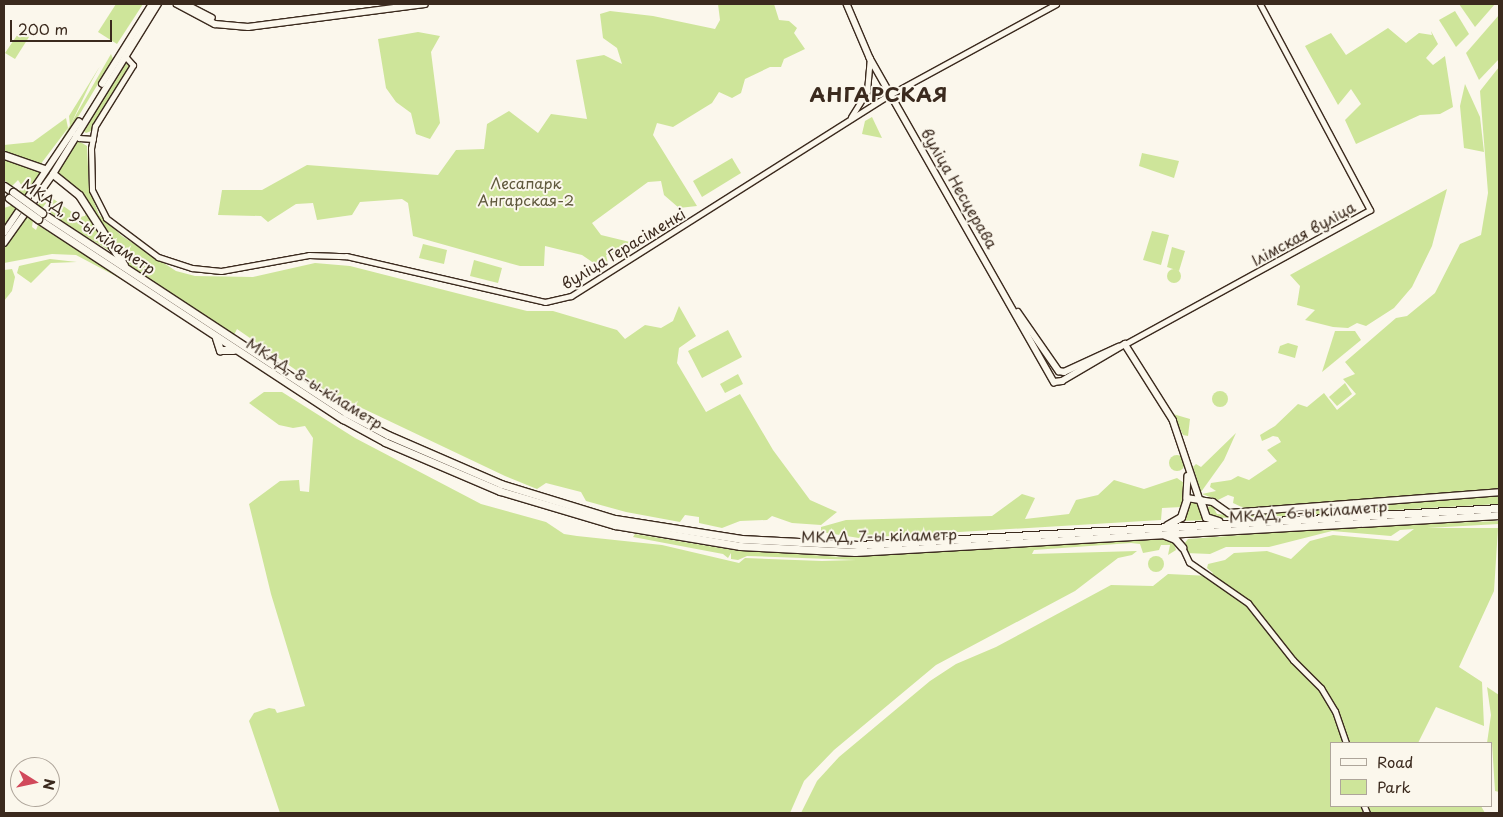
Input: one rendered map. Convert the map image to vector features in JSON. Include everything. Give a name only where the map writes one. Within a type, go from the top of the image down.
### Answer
[{"type":"highway","points":[[4,154],[45,170]]},
{"type":"highway","points":[[52,174],[79,195],[128,269]]},
{"type":"highway","name":"МКАД, 9-ы кіламетр","points":[[4,186],[8,195],[157,292]]},
{"type":"highway","name":"МКАД, 9-ы кіламетр","points":[[40,216],[128,269],[157,292]]},
{"type":"highway","name":"МКАД, 8-ы кіламетр","points":[[157,292],[214,335],[220,350],[230,349],[246,357],[343,420],[385,442],[500,491],[582,514]]},
{"type":"highway","name":"МКАД, 8-ы кіламетр","points":[[157,292],[346,413],[388,436],[501,484],[582,514]]},
{"type":"highway","points":[[1182,547],[1175,539],[1161,530],[1181,516],[1187,498]]},
{"type":"highway","points":[[1200,500],[1206,517],[1228,524]]},
{"type":"highway","name":"МКАД, 6-ы кіламетр","points":[[1120,533],[1228,524],[1499,508]]},
{"type":"highway","name":"МКАД, 7-ы кіламетр","points":[[582,514],[686,539],[792,550],[896,551],[1120,533]]},
{"type":"highway","name":"МКАД, 6-ы кіламетр","points":[[1161,530],[1195,532],[1499,515]]},
{"type":"highway","points":[[1182,547],[1185,536],[1195,532]]},
{"type":"main road","points":[[4,233],[45,170],[77,128],[152,4]]},
{"type":"main road","points":[[123,54],[158,4]]},
{"type":"main road","points":[[177,4],[200,18],[225,24],[274,26],[425,4]]},
{"type":"main road","points":[[185,4],[225,24]]},
{"type":"main road","name":"вуліца Несцерава","points":[[847,4],[870,58],[1012,304]]},
{"type":"main road","points":[[4,243],[52,174],[75,136],[77,128]]},
{"type":"main road","points":[[45,170],[52,174]]},
{"type":"main road","points":[[1012,304],[1056,369],[1064,372],[1094,360]]},
{"type":"main road","points":[[1012,304],[1030,342],[1054,382],[1059,382],[1094,360]]},
{"type":"main road","points":[[1030,342],[1033,337],[1037,339]]},
{"type":"main road","points":[[1123,345],[1173,420],[1188,472],[1200,500]]},
{"type":"main road","name":"Ілімская вуліца","points":[[1094,360],[1123,345]]},
{"type":"main road","points":[[1049,372],[1054,374],[1056,369]]},
{"type":"main road","points":[[1188,472],[1187,498],[1212,502],[1229,513],[1499,492]]},
{"type":"street","name":"вуліца Герасіменкі","points":[[91,148],[92,190],[106,218],[158,257],[199,270],[234,271],[309,255],[332,255],[532,301],[551,302],[571,296],[891,94],[1056,4]]},
{"type":"street","name":"Ілімская вуліца","points":[[1123,345],[1370,210],[1260,4]]},
{"type":"street","points":[[91,148],[95,126],[133,65],[123,54]]},
{"type":"street","points":[[848,121],[867,91],[870,58]]},
{"type":"street","points":[[77,128],[93,138]]},
{"type":"street","points":[[75,136],[84,139],[93,138]]},
{"type":"street","points":[[84,139],[91,148]]},
{"type":"street","points":[[1182,547],[1189,562],[1248,603],[1293,660],[1321,688],[1335,711],[1346,742]]},
{"type":"green space","points":[[116,4],[143,4],[117,44],[98,32]]},
{"type":"green space","name":"Лесапарк Ангарская-2","points":[[718,4],[774,4],[779,20],[789,21],[797,28],[794,33],[805,49],[784,59],[781,67],[770,67],[745,79],[741,93],[732,98],[719,92],[712,103],[673,127],[657,123],[653,135],[697,206],[679,208],[664,195],[661,181],[648,182],[592,223],[601,235],[634,243],[626,249],[606,255],[608,263],[601,268],[582,255],[545,246],[544,266],[520,266],[413,236],[408,203],[402,199],[360,202],[352,215],[317,220],[313,203],[296,204],[268,222],[261,216],[218,215],[222,190],[262,190],[307,165],[438,175],[456,150],[484,149],[487,124],[509,111],[538,133],[551,114],[587,119],[576,60],[604,55],[622,64],[617,48],[603,38],[600,14],[610,11],[653,16],[715,29],[720,20]]},
{"type":"green space","points":[[1459,4],[1495,4],[1475,27]]},
{"type":"green space","points":[[1455,11],[1469,34],[1456,47],[1439,20]]},
{"type":"green space","points":[[1499,15],[1499,59],[1479,80],[1466,53]]},
{"type":"green space","points":[[1388,28],[1406,43],[1419,33],[1432,35],[1431,31],[1438,44],[1426,58],[1433,65],[1445,56],[1453,107],[1440,114],[1420,115],[1356,144],[1345,120],[1361,104],[1351,89],[1338,105],[1305,46],[1331,33],[1346,55]]},
{"type":"green space","points":[[20,31],[29,37],[15,59],[5,53]]},
{"type":"green space","points":[[418,32],[440,36],[431,52],[440,123],[430,139],[416,134],[411,113],[396,102],[386,88],[378,39]]},
{"type":"green space","points":[[111,54],[113,59],[69,132],[54,153]]},
{"type":"green space","points":[[126,63],[129,67],[91,131],[86,133],[82,130]]},
{"type":"green space","points":[[100,66],[90,84],[70,126],[69,116]]},
{"type":"green space","points":[[1499,67],[1499,490],[1246,509],[1233,503],[1234,497],[1228,495],[1218,500],[1202,494],[1216,491],[1210,487],[1211,483],[1231,480],[1238,476],[1249,480],[1277,461],[1267,450],[1281,442],[1278,437],[1273,436],[1262,441],[1260,435],[1275,426],[1298,404],[1307,407],[1324,393],[1337,410],[1356,394],[1343,379],[1355,374],[1345,362],[1396,318],[1407,316],[1435,293],[1460,244],[1481,235],[1488,193],[1480,91]]},
{"type":"green space","points":[[1465,84],[1480,117],[1484,152],[1464,148],[1460,106]]},
{"type":"green space","points":[[872,117],[882,138],[862,134],[865,121]]},
{"type":"green space","points":[[66,118],[68,128],[40,165],[4,153],[4,145],[33,142]]},
{"type":"green space","points":[[77,140],[87,146],[89,188],[99,215],[122,236],[176,271],[195,276],[253,277],[315,263],[350,266],[527,311],[553,311],[617,330],[625,339],[645,325],[661,328],[673,321],[679,306],[696,336],[679,348],[677,363],[706,412],[740,394],[773,450],[810,500],[837,512],[821,525],[792,523],[772,516],[767,520],[740,521],[722,528],[699,523],[699,517],[685,515],[680,522],[626,512],[586,501],[581,492],[546,483],[537,489],[505,476],[326,391],[237,329],[234,335],[124,262],[89,205],[57,174]]},
{"type":"green space","points":[[1142,153],[1179,161],[1174,178],[1139,166]]},
{"type":"green space","points":[[4,156],[40,170],[41,174],[4,231],[4,208],[10,206],[22,186],[18,180],[12,186],[4,180]]},
{"type":"green space","points":[[732,158],[741,173],[702,197],[693,181]]},
{"type":"green space","points":[[1447,189],[1432,246],[1412,287],[1394,308],[1366,326],[1357,323],[1348,328],[1333,327],[1305,320],[1315,310],[1297,305],[1300,286],[1290,275]]},
{"type":"green space","points":[[43,197],[52,198],[79,217],[85,216],[87,210],[110,251],[59,220],[47,209],[51,204],[47,202],[33,220],[32,227],[36,230],[38,225],[125,281],[76,255],[52,254],[4,263],[4,247],[40,198],[25,224]]},
{"type":"green space","points":[[1152,231],[1169,235],[1161,265],[1143,260]]},
{"type":"green space","points":[[423,244],[447,250],[444,264],[419,258]]},
{"type":"green space","points":[[1172,247],[1185,251],[1179,271],[1167,267]]},
{"type":"green space","points":[[50,259],[77,262],[51,263],[31,283],[17,273],[19,266]]},
{"type":"green space","points":[[474,260],[502,268],[498,283],[470,276]]},
{"type":"green space","points":[[12,269],[15,277],[12,291],[4,301],[4,270]]},
{"type":"green space","points":[[1171,269],[1177,269],[1181,276],[1177,283],[1171,283],[1167,279],[1167,273]]},
{"type":"green space","points":[[728,330],[742,357],[702,378],[688,351]]},
{"type":"green space","points":[[1335,331],[1355,331],[1361,340],[1322,372]]},
{"type":"green space","points":[[1288,343],[1298,346],[1295,358],[1278,353],[1280,346]]},
{"type":"green space","points":[[738,374],[743,384],[725,393],[720,384]]},
{"type":"green space","points":[[1345,383],[1352,394],[1337,406],[1329,397]]},
{"type":"green space","points":[[1220,391],[1226,393],[1228,399],[1226,405],[1220,407],[1214,405],[1212,399],[1214,393]]},
{"type":"green space","points":[[264,392],[282,392],[355,438],[481,504],[546,522],[564,534],[662,545],[739,563],[745,558],[822,561],[856,560],[747,556],[738,560],[731,559],[731,553],[728,558],[723,554],[633,537],[635,534],[733,550],[842,557],[1162,538],[1173,540],[1176,550],[1168,555],[1170,545],[1161,545],[1159,550],[1143,553],[1140,544],[1131,543],[1034,550],[1032,554],[1137,551],[1132,555],[1118,558],[1075,591],[936,665],[834,750],[804,781],[790,813],[280,813],[249,721],[254,713],[269,708],[275,709],[277,713],[305,706],[271,594],[249,504],[280,481],[299,480],[300,491],[309,492],[313,438],[305,426],[293,428],[279,425],[249,403]]},
{"type":"green space","points":[[1173,414],[1190,419],[1188,436],[1183,435]]},
{"type":"green space","points":[[1236,433],[1224,460],[1201,492],[1193,467],[1196,464],[1201,467]]},
{"type":"green space","points":[[1177,455],[1183,457],[1185,463],[1183,469],[1177,471],[1171,469],[1169,463],[1171,457]]},
{"type":"green space","points":[[1177,478],[1184,483],[1182,507],[1162,508],[1161,520],[859,538],[821,532],[821,527],[846,520],[992,516],[1022,494],[1035,498],[1025,519],[1069,514],[1076,500],[1098,495],[1114,480],[1144,489]]},
{"type":"green space","points":[[1499,496],[1499,504],[1288,516],[1214,518],[1208,515],[1205,509],[1212,505],[1217,514],[1238,516]]},
{"type":"green space","points":[[1189,502],[1198,502],[1208,520],[1181,521]]},
{"type":"green space","points":[[1499,521],[1499,524],[1427,528],[1498,528],[1494,591],[1459,667],[1482,682],[1484,726],[1436,707],[1418,742],[1330,742],[1330,807],[1482,807],[1485,813],[801,813],[817,781],[839,757],[930,681],[956,664],[996,647],[1111,585],[1153,586],[1168,574],[1210,576],[1213,573],[1207,568],[1208,564],[1225,560],[1234,553],[1267,551],[1291,559],[1310,541],[1333,535],[1398,541],[1414,529],[1400,530],[1391,536],[1332,531],[1269,547],[1226,547],[1210,554],[1186,553],[1184,544],[1188,539],[1364,526]]},
{"type":"green space","points":[[1156,556],[1162,558],[1164,564],[1162,570],[1156,572],[1150,570],[1148,564],[1150,558]]},
{"type":"green space","points":[[1487,687],[1499,695],[1499,792],[1495,791],[1493,742],[1487,742],[1491,715]]},
{"type":"district","name":"АНГАРСКАЯ","points":[[879,94]]}]
